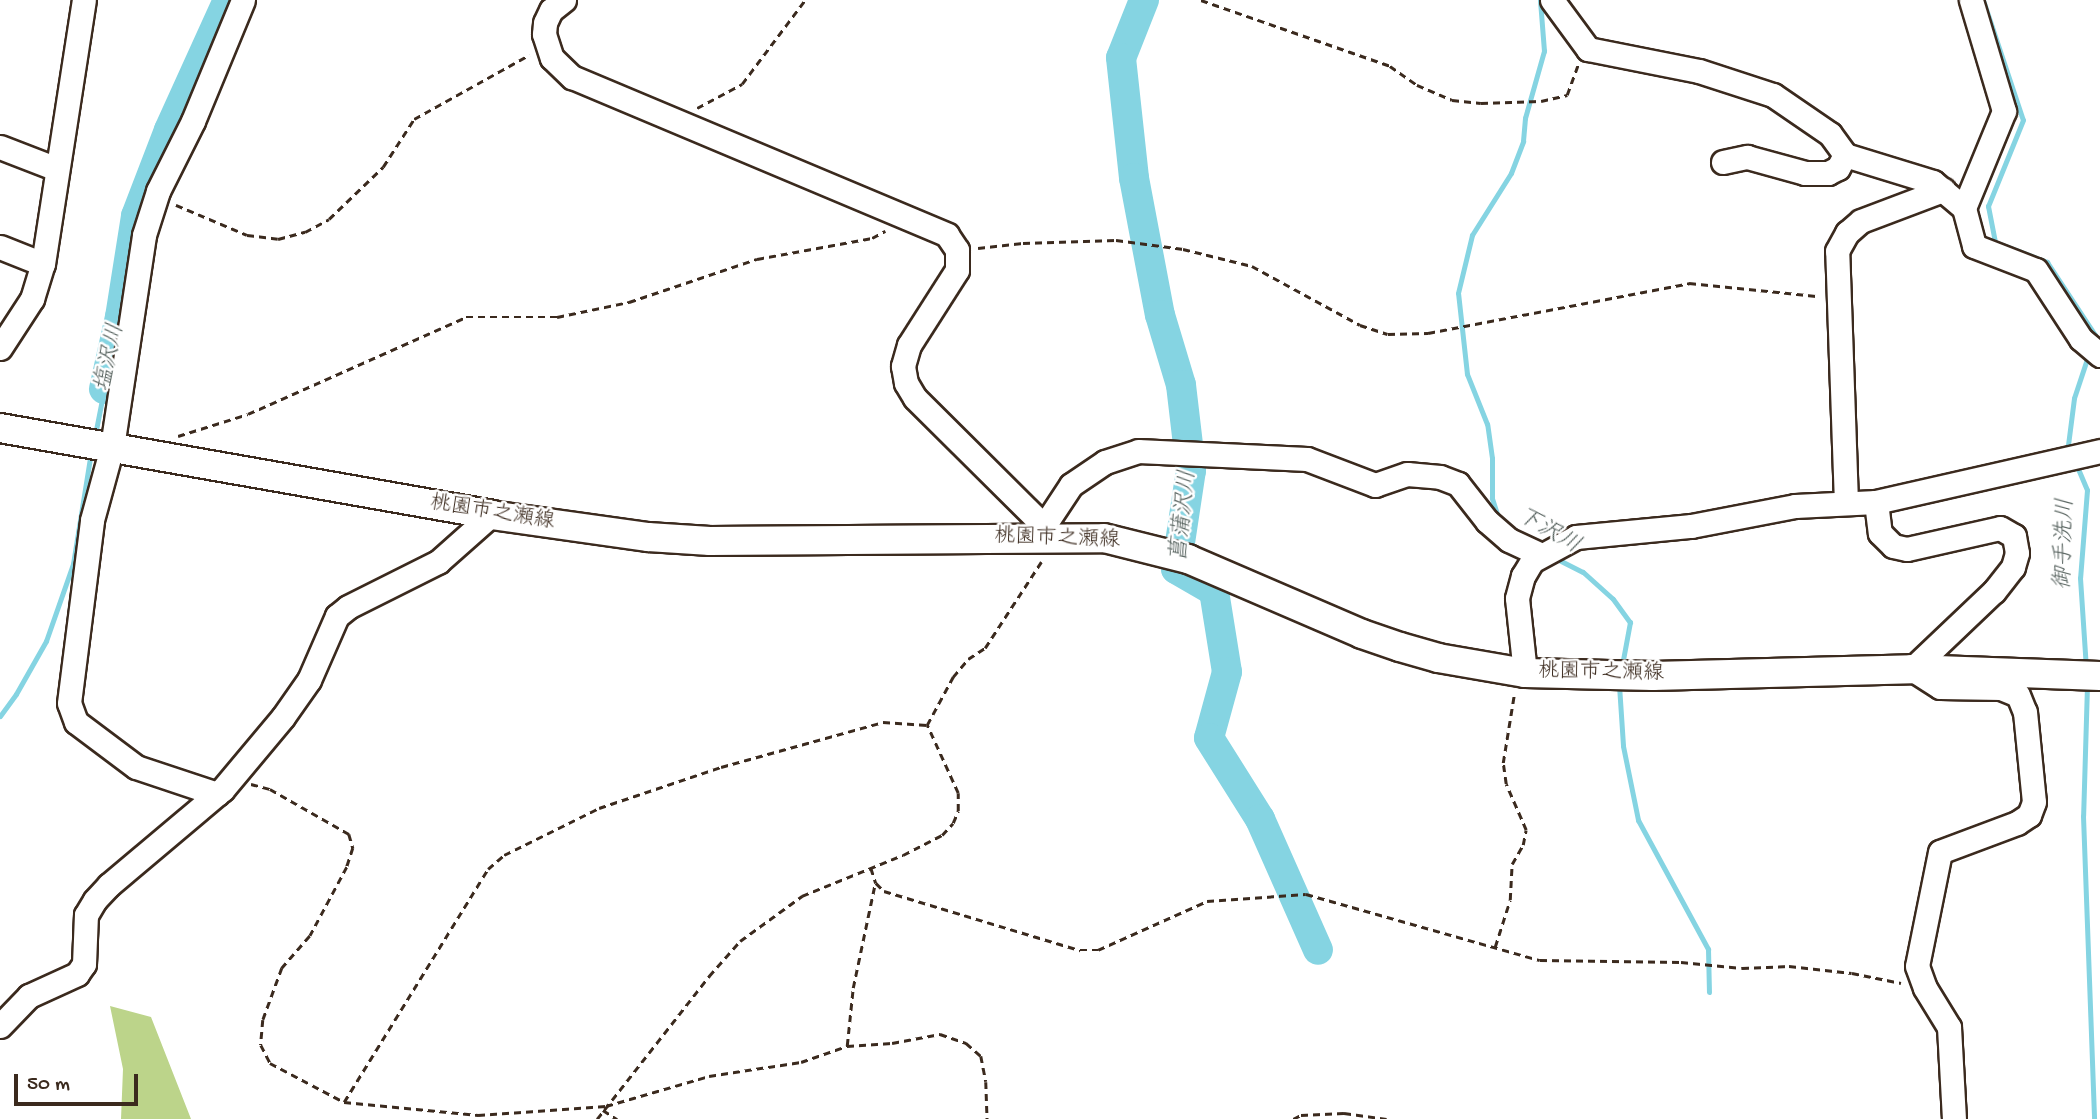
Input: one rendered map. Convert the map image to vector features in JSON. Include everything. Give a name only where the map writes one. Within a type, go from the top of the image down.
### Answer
[{"type":"main road","name":"桃園市之瀬線","points":[[0,428],[491,515],[648,537],[710,541],[1052,533],[1104,538],[1188,559],[1362,634],[1438,658],[1522,672],[1653,676],[1912,669],[2100,676]]},
{"type":"street","points":[[0,348],[32,299],[43,264],[84,0]]},
{"type":"street","points":[[224,786],[136,767],[76,722],[69,703],[93,520],[111,447],[144,235],[157,197],[193,121],[243,0]]},
{"type":"street","points":[[564,0],[551,10],[545,23],[552,58],[572,77],[947,235],[957,250],[957,270],[909,345],[903,366],[906,383],[915,398],[1052,533],[1071,485],[1105,462],[1138,450],[1221,457],[1307,459],[1375,485],[1407,474],[1440,477],[1458,484],[1487,521],[1509,540],[1542,555]]},
{"type":"street","points":[[1964,208],[2004,111],[1972,0]]},
{"type":"street","points":[[1555,5],[1588,49],[1699,71],[1773,95],[1830,134],[1844,155],[1933,182],[1964,208],[1975,246],[2036,270],[2081,339],[2099,355]]},
{"type":"street","points":[[0,147],[57,169]]},
{"type":"street","points":[[1723,162],[1747,157],[1805,173],[1828,173],[1838,168],[1844,155]]},
{"type":"street","points":[[1846,503],[1840,377],[1841,299],[1837,251],[1847,233],[1861,221],[1889,208],[1943,190]]},
{"type":"street","points":[[0,247],[43,264]]},
{"type":"street","points":[[1522,672],[1517,598],[1523,576],[1532,561],[1576,537],[1691,526],[1795,506],[1876,502],[2099,452]]},
{"type":"street","points":[[1876,502],[1880,533],[1893,546],[1907,549],[2000,528],[2014,536],[2017,553],[2007,575],[1994,591],[1912,669],[1940,687],[2001,688],[2018,695],[2025,712],[2034,802],[2029,815],[2017,823],[1940,852],[1917,966],[1925,988],[1949,1027],[1954,1119]]},
{"type":"street","points":[[0,1026],[29,996],[77,974],[84,964],[86,915],[95,900],[224,786],[283,717],[309,680],[337,616],[438,562],[491,515]]},
{"type":"path","points":[[677,121],[742,84],[805,0]]},
{"type":"path","points":[[1200,0],[1390,66],[1417,85],[1452,100],[1481,103],[1541,101],[1567,95],[1588,49]]},
{"type":"path","points":[[157,197],[247,234],[278,239],[306,232],[329,219],[383,167],[414,119],[548,44]]},
{"type":"path","points":[[157,455],[163,441],[248,414],[466,317],[557,317],[629,302],[757,259],[872,238],[901,216]]},
{"type":"path","points":[[957,250],[1023,243],[1116,240],[1182,249],[1252,266],[1360,325],[1388,334],[1428,332],[1495,321],[1689,283],[1841,299]]},
{"type":"path","points":[[927,725],[953,677],[968,659],[985,648],[1052,533]]},
{"type":"path","points":[[1494,947],[1510,901],[1512,864],[1523,845],[1525,830],[1506,784],[1503,763],[1522,672]]},
{"type":"path","points":[[344,1102],[488,869],[504,855],[599,808],[721,767],[883,722],[927,725]]},
{"type":"path","points":[[597,1119],[740,941],[802,896],[942,835],[953,823],[958,811],[958,793],[927,725]]},
{"type":"path","points":[[224,786],[270,789],[349,834],[352,848],[346,867],[310,936],[282,968],[263,1020],[261,1045],[270,1063],[344,1102],[478,1115],[604,1108],[709,1076],[801,1062],[847,1046],[892,1043],[940,1034],[966,1043],[981,1056],[986,1082],[987,1119]]},
{"type":"path","points":[[871,868],[876,883],[884,891],[1080,950],[1098,950],[1207,901],[1306,894],[1540,960],[1681,962],[1742,968],[1789,966],[1852,973],[1925,988]]},
{"type":"path","points":[[847,1046],[853,988],[876,883]]},
{"type":"path","points":[[604,1108],[617,1119]]},
{"type":"path","points":[[1293,1119],[1301,1115],[1344,1113],[1387,1119]]},
{"type":"green space","points":[[110,1006],[151,1017],[191,1119],[121,1119],[123,1069]]},
{"type":"waterway","name":"塩沢川","points":[[104,389],[120,317],[136,216],[169,130],[228,0]]},
{"type":"waterway","name":"菖蒲沢川","points":[[1144,0],[1121,58],[1134,178],[1160,315],[1181,385],[1191,470],[1176,569],[1214,591],[1227,672],[1209,738],[1260,819],[1318,950]]},
{"type":"waterway","name":"下沢川","points":[[1499,520],[1492,498],[1492,458],[1487,424],[1467,374],[1458,293],[1472,235],[1511,173],[1523,141],[1525,118],[1544,51],[1540,0]]},
{"type":"waterway","name":"御手洗川","points":[[1983,0],[2023,120],[1988,206],[1995,242],[2047,262],[2095,335],[2093,340]]},
{"type":"waterway","name":"御手洗川","points":[[2070,451],[2068,445],[2074,398],[2089,353]]},
{"type":"waterway","name":"塩沢川","points":[[95,435],[104,389]]},
{"type":"waterway","name":"塩沢川","points":[[0,716],[16,694],[46,641],[73,564],[91,451]]},
{"type":"waterway","name":"御手洗川","points":[[2076,464],[2087,490],[2080,578],[2086,668]]},
{"type":"waterway","name":"下沢川","points":[[1555,558],[1583,572],[1613,599],[1630,622],[1622,665]]},
{"type":"waterway","name":"下沢川","points":[[1619,685],[1623,746],[1638,820],[1708,949],[1709,992]]},
{"type":"waterway","name":"御手洗川","points":[[2087,685],[2083,816],[2094,1119]]}]
